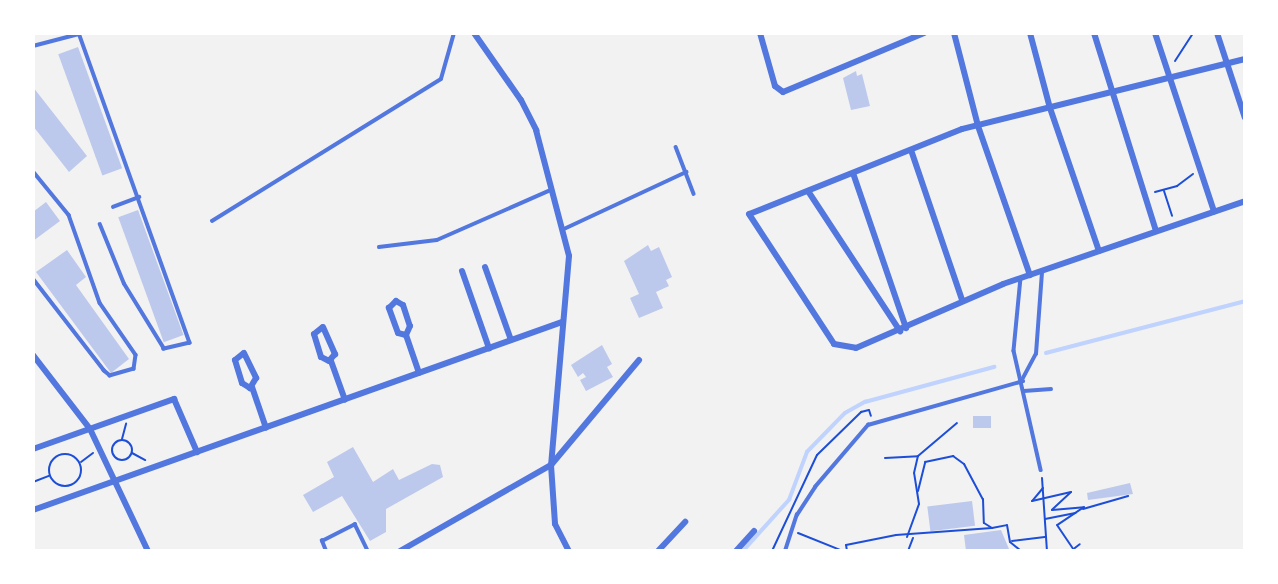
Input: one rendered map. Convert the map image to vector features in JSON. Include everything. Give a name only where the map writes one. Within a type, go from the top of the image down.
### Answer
[{"type":"street","points":[[474,33],[526,108],[554,189],[564,229],[570,262],[562,322],[551,465],[555,524],[569,551]]},
{"type":"street","points":[[760,33],[779,91],[924,33]]},
{"type":"street","points":[[954,33],[978,126],[1030,275]]},
{"type":"street","points":[[1030,33],[1050,108],[1099,251]]},
{"type":"street","points":[[1094,33],[1110,93],[1156,231]]},
{"type":"street","points":[[1155,33],[1214,211]]},
{"type":"street","points":[[1217,33],[1225,64],[1245,118]]},
{"type":"street","points":[[1245,59],[978,126],[749,215],[834,344],[845,348],[868,346],[962,300],[1245,201]]},
{"type":"street","points":[[911,150],[962,300]]},
{"type":"street","points":[[853,173],[903,330]]},
{"type":"street","points":[[808,191],[903,330]]},
{"type":"street","points":[[485,267],[511,340]]},
{"type":"street","points":[[462,271],[489,348]]},
{"type":"street","points":[[406,335],[396,331],[389,308],[393,302],[403,305],[410,328],[406,335],[419,373]]},
{"type":"street","points":[[33,510],[562,322]]},
{"type":"street","points":[[331,361],[335,354],[328,331],[318,328],[314,334],[321,357],[331,361],[345,400]]},
{"type":"street","points":[[252,387],[242,383],[234,360],[239,354],[248,357],[256,378],[252,387],[266,428]]},
{"type":"street","points":[[33,355],[89,427],[112,484],[148,551]]},
{"type":"street","points":[[400,551],[551,465],[639,360]]},
{"type":"street","points":[[33,449],[89,427],[177,400],[197,452]]},
{"type":"street","points":[[658,551],[685,522]]},
{"type":"street","points":[[736,551],[754,531]]},
{"type":"lane","points":[[212,220],[441,79],[454,33]]},
{"type":"lane","points":[[33,46],[79,34],[190,343],[164,349],[124,284],[100,225]]},
{"type":"lane","points":[[676,147],[694,194]]},
{"type":"lane","points":[[33,171],[69,215],[100,303],[136,355],[134,369],[110,376],[104,371],[33,279]]},
{"type":"lane","points":[[564,229],[686,172]]},
{"type":"lane","points":[[379,247],[437,240],[554,189]]},
{"type":"lane","points":[[113,207],[139,197]]},
{"type":"lane","points":[[785,551],[790,531],[833,461],[874,423],[1023,379],[1036,354],[1042,271]]},
{"type":"lane","points":[[1021,278],[1014,351],[1023,379],[1041,470]]},
{"type":"lane","points":[[1024,391],[1051,389]]},
{"type":"lane","points":[[326,551],[321,541],[355,524],[368,551]]},
{"type":"path","points":[[1165,69],[1184,53],[1193,33]]},
{"type":"path","points":[[1142,190],[1164,190],[1187,181],[1199,168]]},
{"type":"path","points":[[1164,190],[1172,214],[1168,226]]},
{"type":"path","points":[[772,551],[817,455],[861,412],[869,410],[874,423]]},
{"type":"path","points":[[130,414],[121,440],[113,445],[114,455],[125,459],[132,453]]},
{"type":"path","points":[[907,537],[919,504],[914,473],[918,456],[957,423]]},
{"type":"path","points":[[121,440],[130,443],[132,453],[153,468]]},
{"type":"path","points":[[80,463],[99,450]]},
{"type":"path","points":[[59,454],[70,454],[80,463],[80,476],[74,484],[58,485],[50,476],[51,462],[59,454]]},
{"type":"path","points":[[885,458],[918,456]]},
{"type":"path","points":[[918,491],[925,462],[953,456],[974,480],[983,499],[984,523],[992,528]]},
{"type":"path","points":[[1041,470],[1047,551]]},
{"type":"path","points":[[33,477],[35,481],[50,476]]},
{"type":"path","points":[[1043,488],[1032,501],[1071,492],[1052,510],[1084,507],[1082,510]]},
{"type":"path","points":[[1045,519],[1128,496]]},
{"type":"path","points":[[1080,544],[1072,550],[1057,525],[1082,510]]},
{"type":"path","points":[[847,551],[846,545],[896,536],[913,537],[1007,525],[1010,542],[1021,551]]},
{"type":"path","points":[[790,531],[843,551]]},
{"type":"path","points":[[908,551],[913,537]]},
{"type":"path","points":[[1010,542],[1046,537]]},
{"type":"building","points":[[78,47],[122,168],[102,175],[58,54]]},
{"type":"building","points":[[856,71],[857,76],[862,74],[870,106],[851,110],[843,78]]},
{"type":"building","points":[[33,87],[87,156],[69,172],[33,126]]},
{"type":"building","points":[[46,202],[60,221],[33,241],[33,212]]},
{"type":"building","points":[[138,210],[183,335],[164,342],[118,217]]},
{"type":"building","points":[[648,245],[651,251],[659,247],[672,277],[666,280],[669,286],[656,292],[663,308],[639,318],[630,298],[639,294],[624,261]]},
{"type":"building","points":[[67,250],[86,277],[76,285],[129,359],[111,373],[36,272]]},
{"type":"building","points":[[602,345],[612,364],[607,367],[613,377],[586,391],[580,380],[586,377],[583,373],[578,377],[571,365]]},
{"type":"building","points":[[973,416],[991,416],[991,428],[973,428]]},
{"type":"building","points":[[353,447],[373,482],[393,469],[399,480],[432,464],[440,465],[443,477],[386,509],[386,532],[370,541],[342,496],[313,512],[303,495],[334,477],[327,462]]},
{"type":"building","points":[[1130,483],[1133,494],[1088,500],[1087,493]]},
{"type":"building","points":[[972,501],[975,526],[930,531],[927,506]]},
{"type":"building","points":[[1001,530],[1009,549],[966,551],[964,535]]},
{"type":"waterway","points":[[1046,353],[1245,301]]},
{"type":"waterway","points":[[743,551],[789,500],[807,452],[845,413],[865,402],[994,367]]}]
